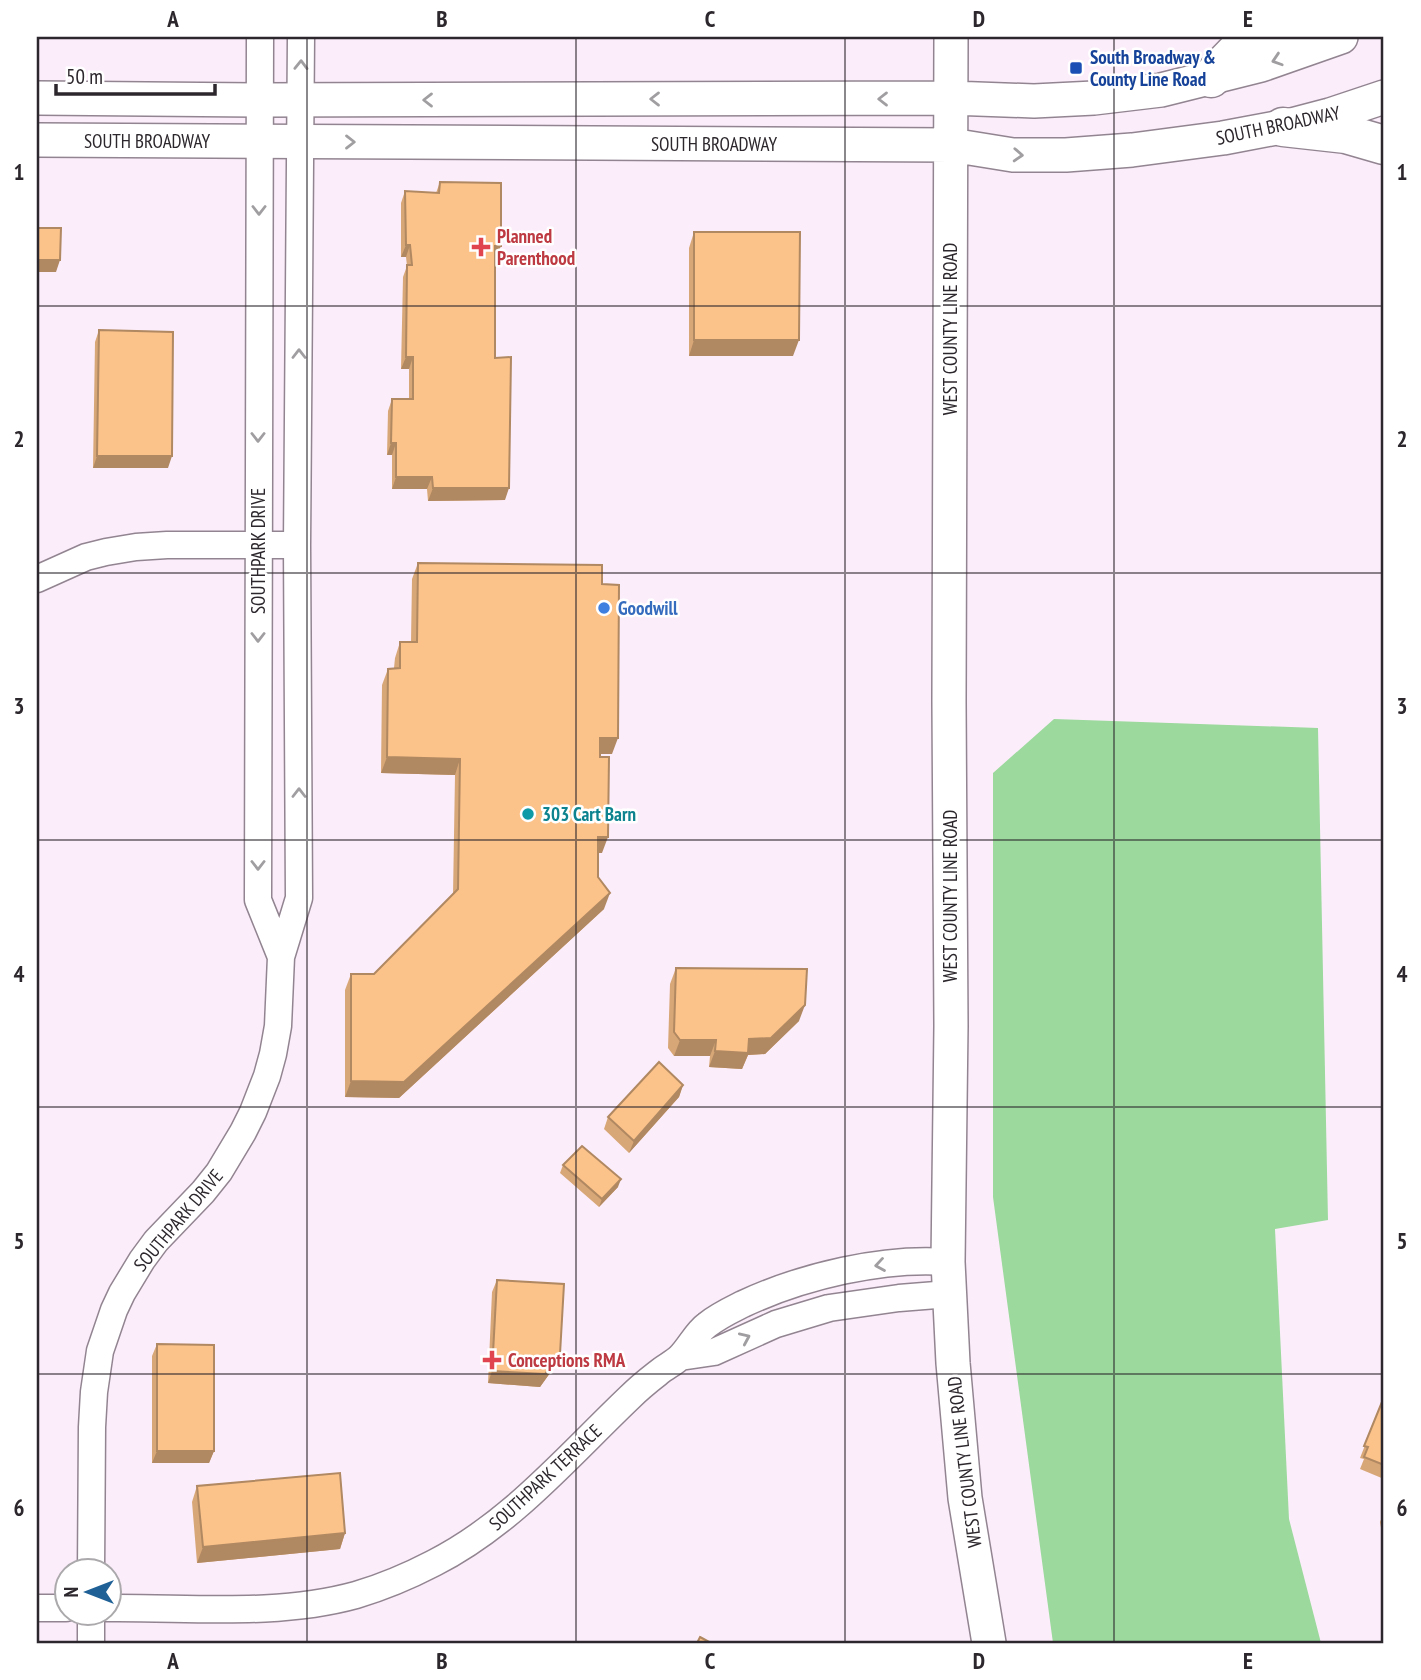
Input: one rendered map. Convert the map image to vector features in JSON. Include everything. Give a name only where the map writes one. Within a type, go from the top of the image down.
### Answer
[{"type":"highway","points":[[1211,78],[1240,48],[1269,37]]},
{"type":"highway","points":[[1283,127],[1346,134],[1384,145]]},
{"type":"main road","name":"WEST COUNTY LINE ROAD","points":[[951,37],[949,1278],[953,1363],[965,1498],[989,1643]]},
{"type":"main road","points":[[37,98],[951,99],[1034,102],[1161,90],[1279,60],[1341,37]]},
{"type":"main road","name":"SOUTH BROADWAY","points":[[37,140],[951,145],[1013,155],[1075,154],[1132,150],[1283,127],[1384,97]]},
{"type":"street","name":"SOUTHPARK DRIVE","points":[[260,37],[258,900],[281,957]]},
{"type":"street","name":"SOUTHPARK DRIVE","points":[[91,1558],[92,1427],[100,1351],[118,1301],[142,1260],[219,1172],[238,1143],[253,1112],[273,1054],[280,1004],[281,957],[299,898],[297,545],[302,37]]},
{"type":"street","points":[[37,579],[86,557],[136,547],[297,545]]},
{"type":"street","name":"SOUTHPARK TERRACE","points":[[122,1608],[255,1609],[292,1606],[355,1595],[404,1577],[461,1549],[510,1513],[633,1394],[680,1357],[704,1327],[721,1315],[796,1283],[844,1271],[895,1263],[949,1278]]},
{"type":"green space","points":[[1054,719],[1318,728],[1328,1220],[1275,1229],[1289,1519],[1321,1643],[1053,1643],[993,1197],[993,773]]},
{"type":"building","points":[[440,182],[501,183],[501,246],[495,246],[495,358],[511,357],[509,488],[433,488],[432,477],[396,477],[396,443],[391,443],[392,399],[413,399],[413,357],[406,357],[407,265],[412,265],[410,245],[406,245],[405,191],[439,193]]},
{"type":"building","points":[[37,206],[38,228],[61,228],[60,260],[37,260]]},
{"type":"building","points":[[694,232],[800,232],[799,340],[694,340]]},
{"type":"building","points":[[99,330],[173,332],[172,456],[97,456]]},
{"type":"building","name":"303 Cart Barn","points":[[418,563],[602,565],[602,584],[619,585],[618,738],[600,738],[600,757],[609,757],[608,837],[598,837],[598,877],[610,893],[404,1082],[351,1081],[351,974],[374,974],[458,889],[460,759],[387,757],[388,669],[400,668],[400,642],[417,642]]},
{"type":"building","points":[[676,968],[807,969],[805,1005],[771,1038],[749,1039],[748,1053],[715,1051],[716,1040],[680,1040],[674,1032]]},
{"type":"building","points":[[659,1062],[683,1085],[634,1141],[608,1117]]},
{"type":"building","points":[[582,1146],[621,1179],[602,1199],[563,1165]]},
{"type":"building","points":[[497,1280],[564,1284],[560,1354],[545,1374],[492,1371]]},
{"type":"building","points":[[157,1344],[214,1345],[214,1451],[157,1451]]},
{"type":"building","points":[[1384,1397],[1384,1465],[1364,1457],[1368,1447],[1364,1446]]},
{"type":"building","points":[[340,1473],[345,1533],[203,1547],[197,1486]]},
{"type":"building","points":[[700,1637],[711,1643],[697,1643]]},
{"type":"place","name":"South Broadway & County Line Road","points":[[1076,68]]},
{"type":"place","name":"Planned Parenthood","points":[[481,247]]},
{"type":"place","name":"Goodwill","points":[[604,608]]},
{"type":"place","name":"303 Cart Barn","points":[[528,814]]},
{"type":"place","name":"Conceptions RMA","points":[[492,1360]]}]
